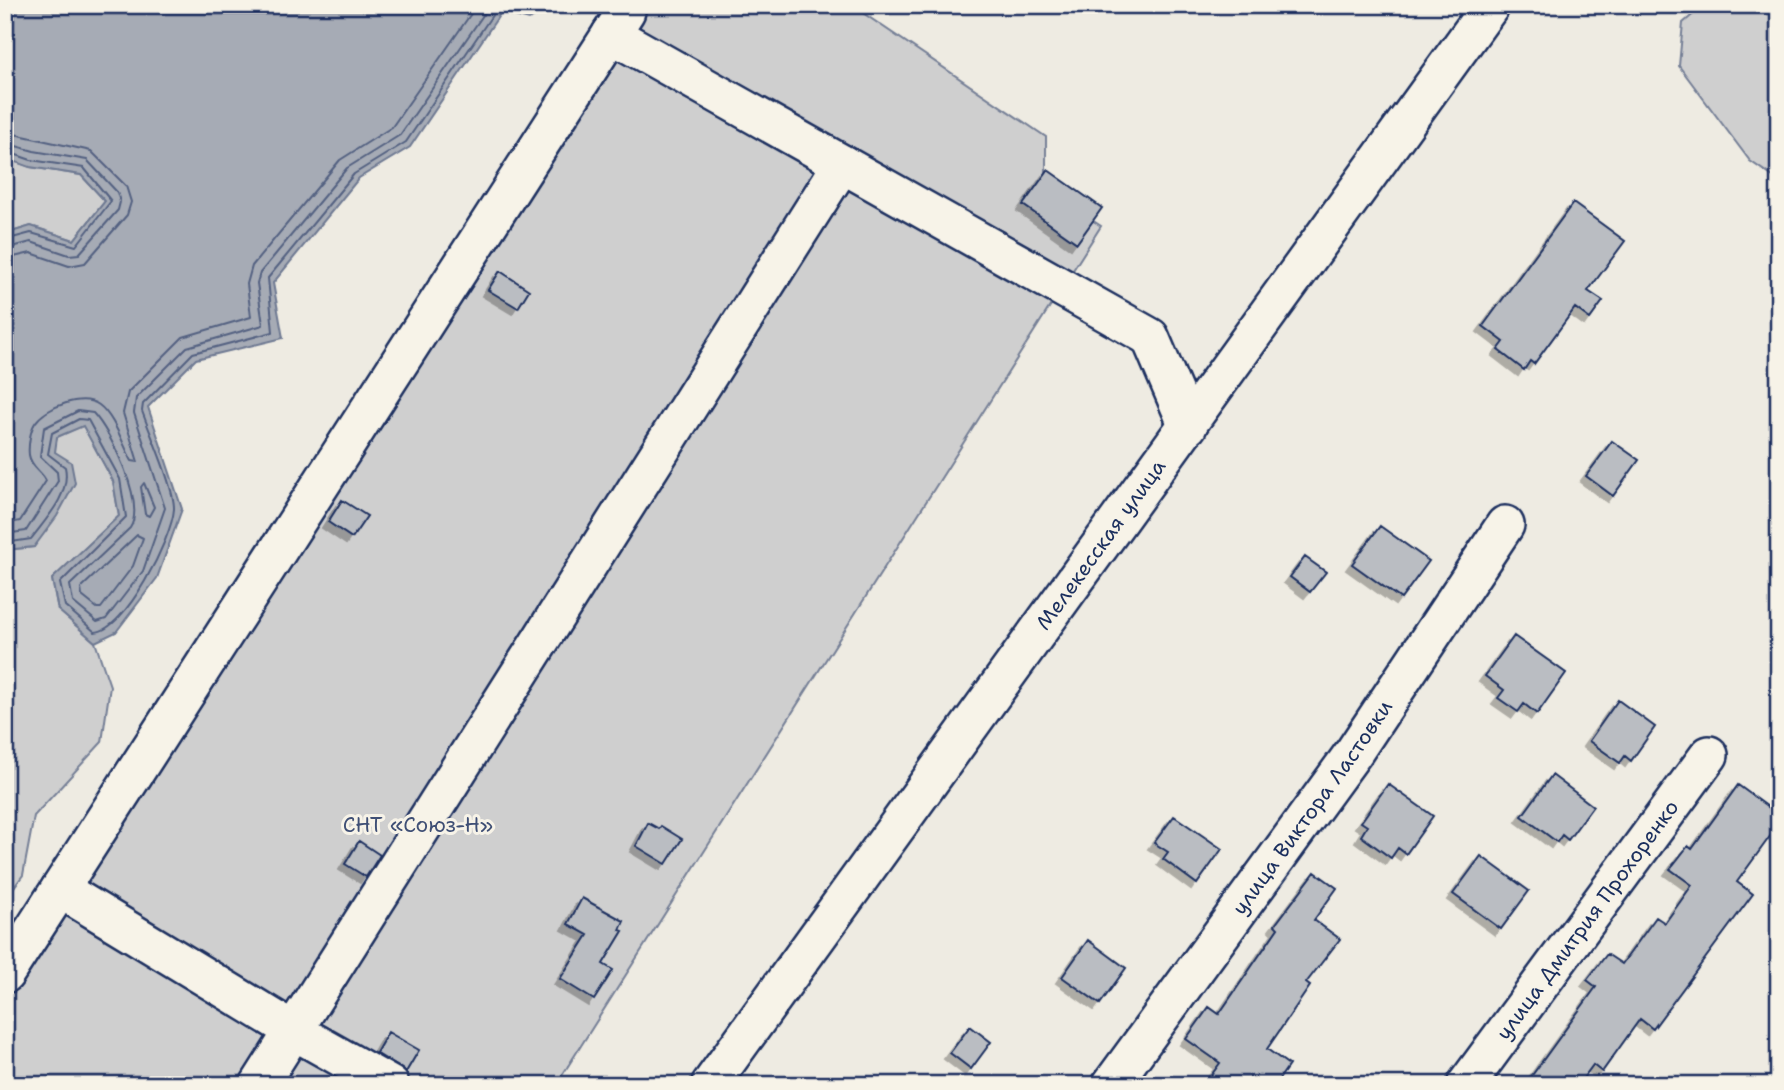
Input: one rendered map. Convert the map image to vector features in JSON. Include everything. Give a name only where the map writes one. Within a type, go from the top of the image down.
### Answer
[{"type":"street","name":"Мелекесская улица","points":[[710,1085],[1491,5]]},
{"type":"street","points":[[5,974],[619,22],[842,164],[1150,337],[1188,425]]},
{"type":"street","points":[[259,1085],[842,164]]},
{"type":"street","name":"улица Виктора Ластовки","points":[[1111,1085],[1354,751],[1505,525]]},
{"type":"street","name":"улица Дмитрия Прохоренко","points":[[1466,1085],[1709,755]]},
{"type":"street","points":[[60,889],[293,1031],[390,1085]]},
{"type":"green space","points":[[506,5],[557,5],[529,20],[504,13]]},
{"type":"green space","name":"СНТ «Союз-Н»","points":[[639,5],[851,5],[1046,137],[1046,190],[1101,226],[556,1085],[5,1085],[5,999]]},
{"type":"green space","points":[[1704,5],[1779,5],[1779,181],[1750,161],[1679,66],[1683,23]]},
{"type":"green space","points":[[5,158],[30,167],[81,175],[105,201],[74,240],[31,226],[5,234]]},
{"type":"green space","points":[[83,425],[113,481],[119,516],[52,579],[58,610],[95,642],[110,686],[102,742],[34,816],[23,875],[5,899],[5,550],[34,547],[57,437]]},
{"type":"water","points":[[5,5],[506,5],[410,147],[359,178],[273,283],[283,338],[196,359],[148,407],[182,509],[157,578],[116,632],[95,642],[58,610],[52,579],[119,516],[113,481],[83,426],[57,437],[55,452],[71,462],[75,483],[57,516],[34,547],[5,550],[5,234],[31,226],[74,240],[105,201],[81,175],[30,167],[5,158]]},
{"type":"building","points":[[1048,170],[1102,208],[1077,243],[1023,205]]},
{"type":"building","points":[[1573,203],[1625,241],[1588,291],[1603,301],[1590,319],[1575,308],[1534,364],[1530,361],[1524,370],[1498,350],[1504,342],[1483,326]]},
{"type":"building","points":[[500,271],[529,290],[518,308],[488,290]]},
{"type":"building","points":[[1612,441],[1639,460],[1613,496],[1586,476]]},
{"type":"building","points":[[342,500],[367,516],[352,538],[328,522]]},
{"type":"building","points":[[1380,526],[1429,561],[1401,599],[1352,564]]},
{"type":"building","points":[[1305,557],[1326,572],[1310,592],[1290,577]]},
{"type":"building","points":[[1514,636],[1566,673],[1537,714],[1524,704],[1518,712],[1498,698],[1504,690],[1485,676]]},
{"type":"building","points":[[1618,700],[1655,727],[1631,761],[1625,756],[1620,763],[1589,741]]},
{"type":"building","points":[[1552,775],[1593,806],[1568,840],[1562,835],[1557,842],[1522,816]]},
{"type":"building","points":[[1388,784],[1433,816],[1406,854],[1398,848],[1391,858],[1361,836],[1367,826],[1361,822]]},
{"type":"building","points":[[1738,785],[1779,815],[1779,824],[1737,882],[1753,894],[1653,1029],[1640,1019],[1602,1072],[1593,1065],[1578,1085],[1525,1085],[1596,987],[1587,980],[1607,954],[1622,964],[1656,917],[1665,923],[1692,885],[1670,869],[1688,846],[1692,849]]},
{"type":"building","points":[[1174,816],[1222,849],[1197,884],[1163,859],[1168,852],[1154,843]]},
{"type":"building","points":[[648,823],[659,829],[661,826],[682,839],[666,864],[636,846]]},
{"type":"building","points":[[359,841],[380,855],[366,877],[345,864]]},
{"type":"building","points":[[1481,856],[1529,891],[1501,929],[1453,894]]},
{"type":"building","points":[[1315,872],[1337,888],[1314,920],[1340,939],[1306,983],[1310,986],[1267,1049],[1289,1065],[1275,1085],[1204,1085],[1220,1063],[1186,1039],[1209,1007],[1219,1014],[1278,928],[1275,925]]},
{"type":"building","points":[[582,898],[624,921],[620,930],[623,931],[603,964],[613,970],[594,1000],[560,979],[588,935],[568,924]]},
{"type":"building","points":[[1088,940],[1126,968],[1100,1004],[1062,977]]},
{"type":"building","points":[[970,1026],[991,1042],[971,1069],[950,1053]]},
{"type":"building","points":[[388,1032],[419,1050],[406,1072],[376,1053]]}]
